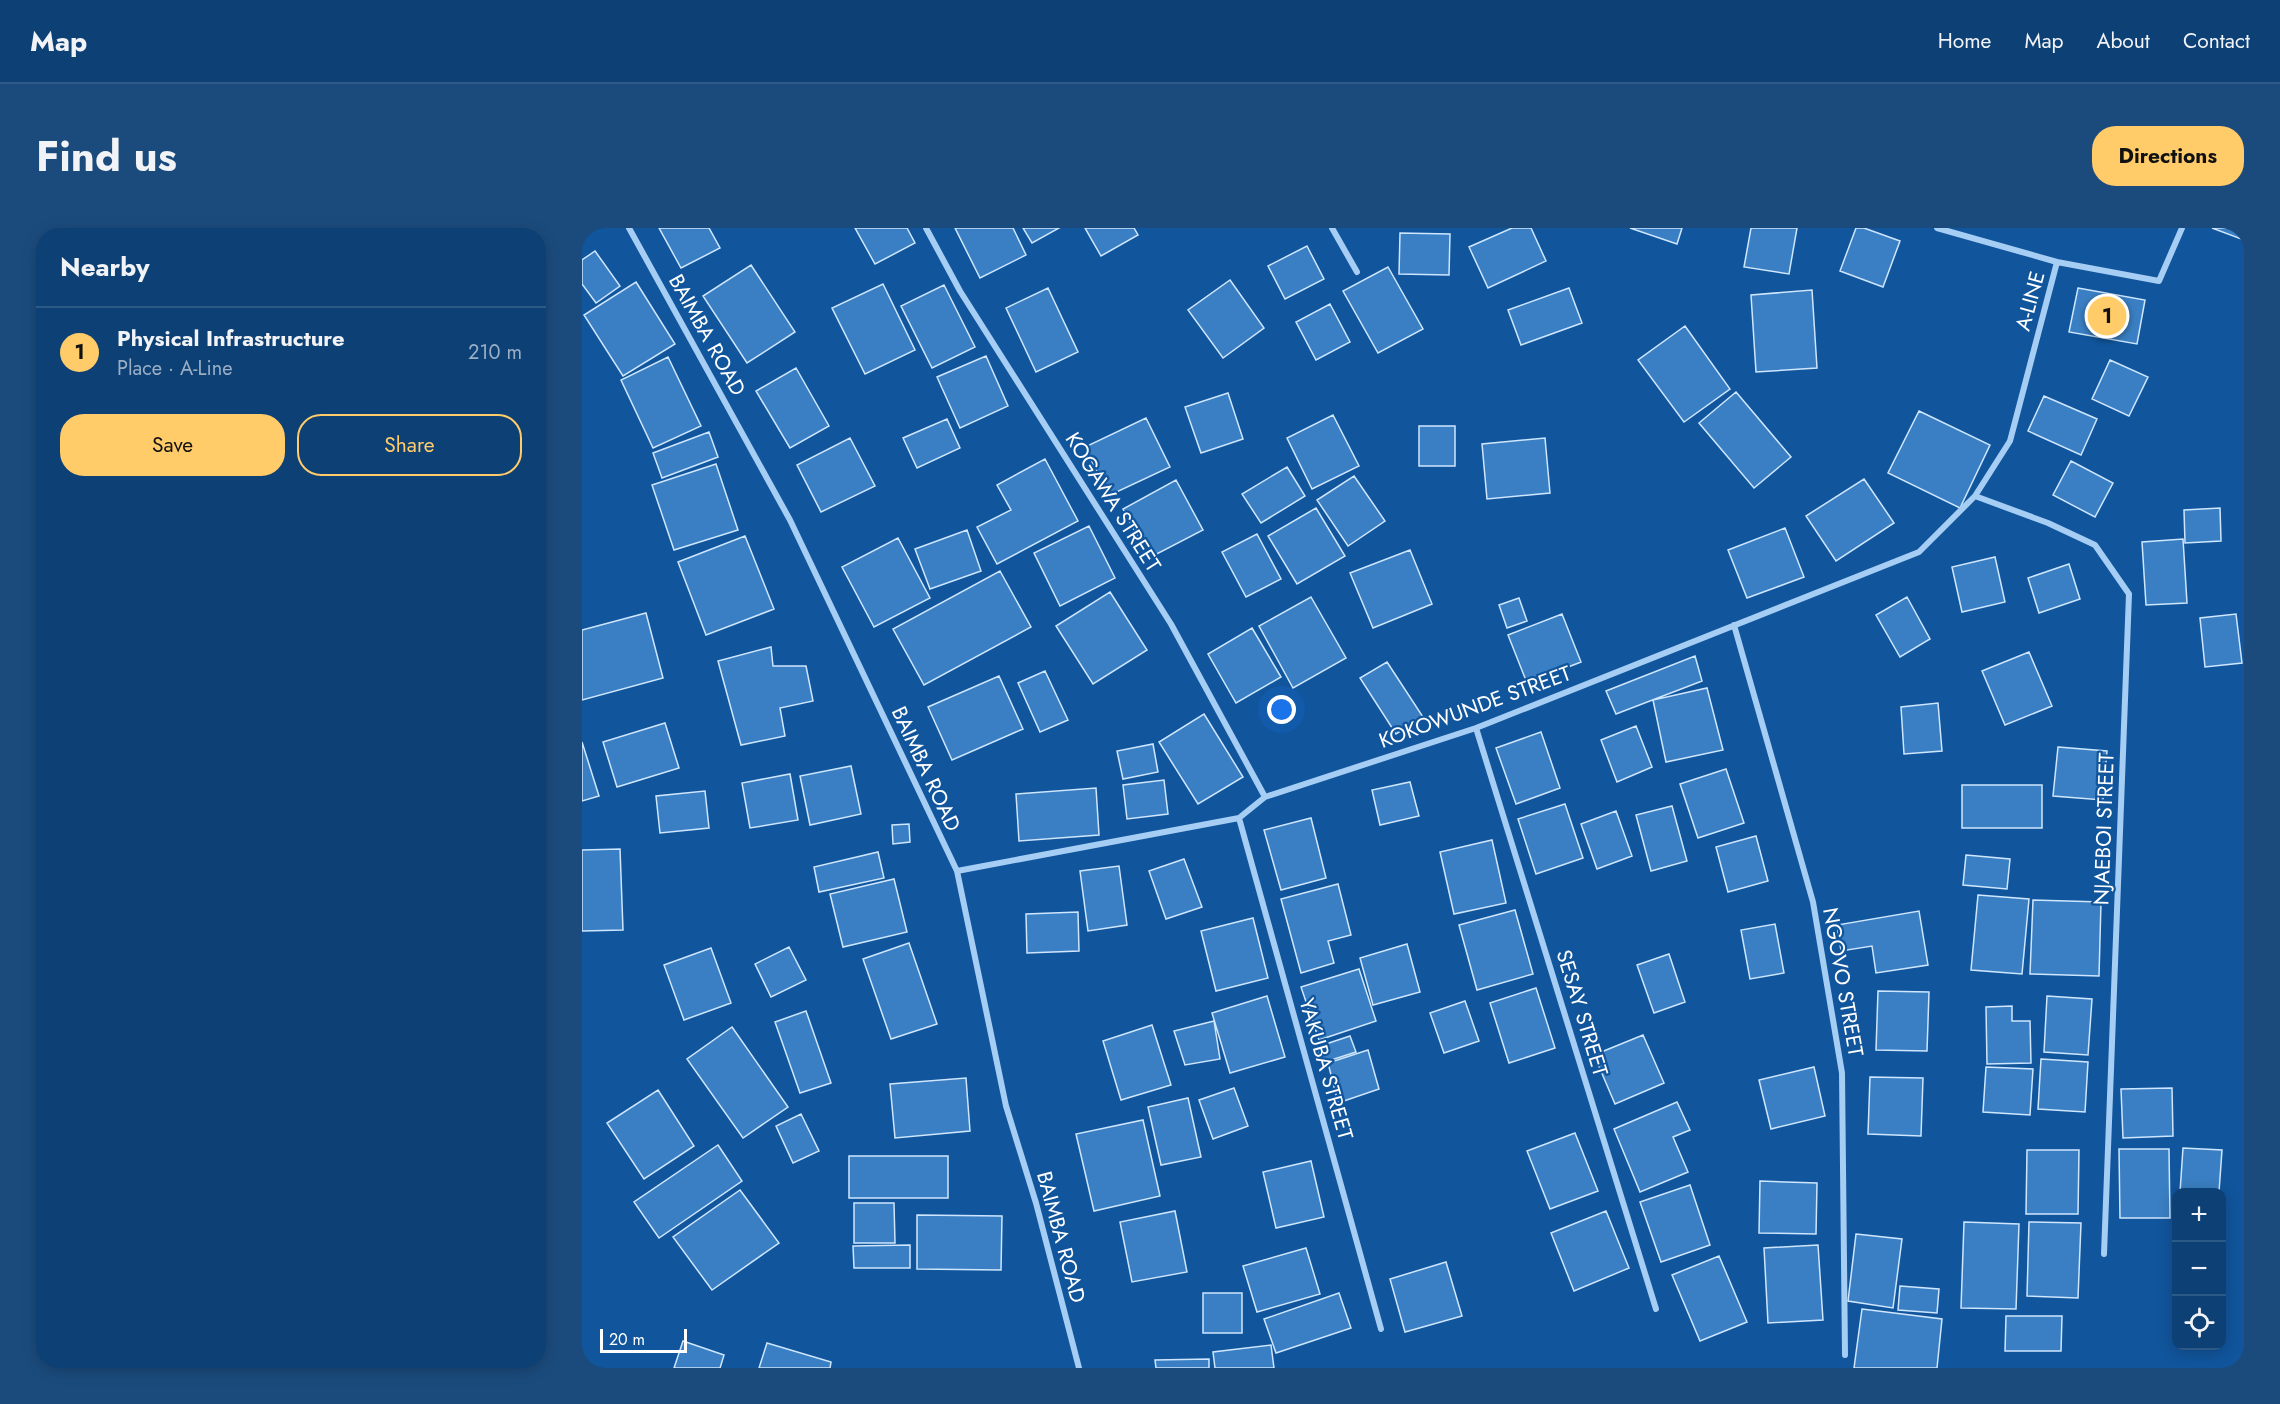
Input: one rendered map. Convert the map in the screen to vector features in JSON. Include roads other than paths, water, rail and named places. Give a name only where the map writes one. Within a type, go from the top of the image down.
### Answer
[{"type":"street","name":"BAIMBA ROAD","points":[[629,228],[790,520],[957,871],[1006,1106],[1036,1203],[1079,1368]]},
{"type":"street","name":"KOGAWA STREET","points":[[926,228],[960,291],[1171,624],[1265,797]]},
{"type":"street","points":[[1332,228],[1357,272]]},
{"type":"street","points":[[1937,228],[2057,262]]},
{"type":"street","name":"A-LINE","points":[[1975,496],[2010,441],[2057,262],[2159,281],[2182,228]]},
{"type":"street","name":"KOKOWUNDE STREET","points":[[957,871],[1239,818],[1265,797],[1476,728],[1919,552],[1975,496]]},
{"type":"street","name":"NJAEBOI STREET","points":[[1975,496],[2048,523],[2095,545],[2129,594],[2104,1254]]},
{"type":"street","name":"NGOVO STREET","points":[[1734,625],[1813,902],[1842,1073],[1845,1355]]},
{"type":"street","name":"SESAY STREET","points":[[1476,728],[1656,1309]]},
{"type":"street","name":"YAKUBA STREET","points":[[1239,818],[1381,1329]]},
{"type":"place","name":"Physical Infrastructure","points":[[2107,316]]}]
